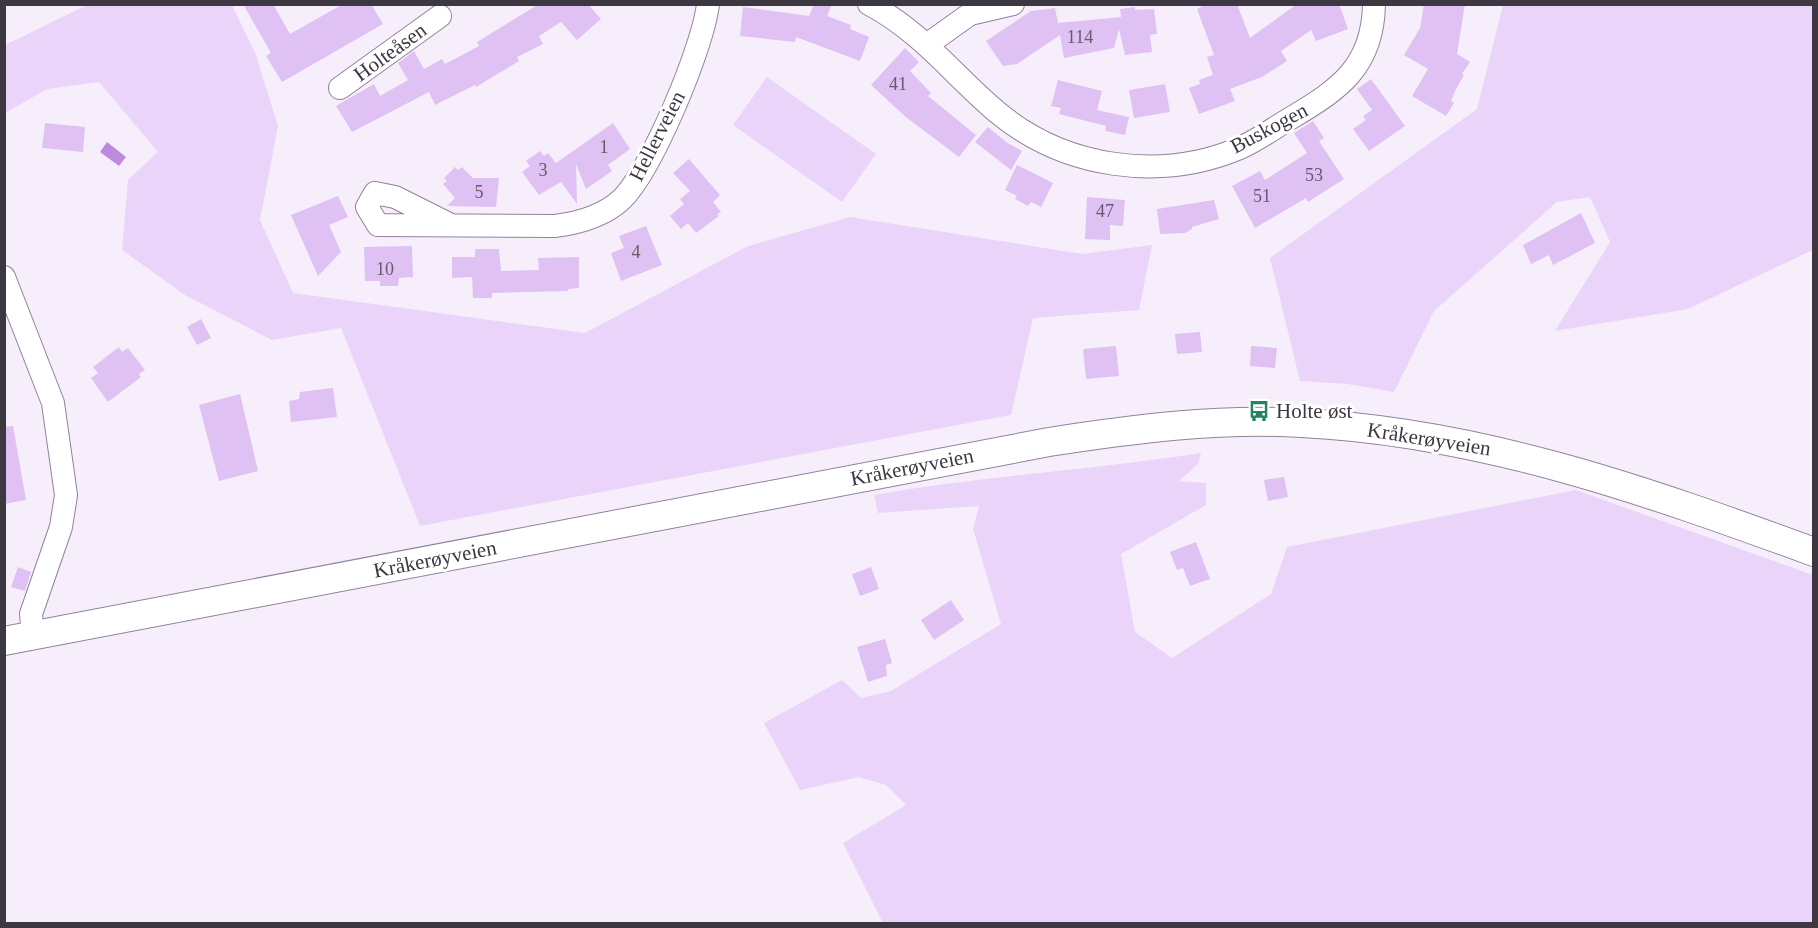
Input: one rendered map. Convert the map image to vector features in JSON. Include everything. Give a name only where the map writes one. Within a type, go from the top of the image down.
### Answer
[{"type":"main road","name":"Kråkerøyveien","points":[[4,641],[1038,444],[1108,432],[1190,425],[1301,423],[1386,431],[1486,447],[1606,479],[1814,552]]},
{"type":"street","name":"Hellerveien","points":[[451,225],[555,226],[581,222],[620,201],[635,184],[684,84],[706,18],[708,4]]},
{"type":"street","name":"Buskogen","points":[[869,4],[928,44],[997,112],[1030,136],[1057,150],[1128,167],[1189,164],[1241,148],[1316,103],[1357,68],[1368,47],[1374,23],[1374,4]]},
{"type":"street","points":[[928,44],[970,14],[1013,4]]},
{"type":"street","name":"Holteåsen","points":[[340,88],[442,8]]},
{"type":"street","points":[[4,278],[53,403],[66,495],[61,527],[31,614],[33,636]]},
{"type":"shaded area","points":[[87,5],[232,5],[256,55],[278,126],[260,220],[293,293],[585,333],[748,246],[850,217],[1082,254],[1152,245],[1139,310],[1033,318],[1011,415],[420,526],[341,328],[272,340],[185,295],[122,250],[128,180],[158,152],[99,82],[47,89],[5,113],[5,45]]},
{"type":"shaded area","points":[[1503,5],[1813,5],[1813,250],[1688,309],[1555,331],[1610,242],[1590,197],[1557,202],[1434,311],[1394,392],[1347,384],[1300,381],[1270,258],[1477,109]]},
{"type":"shaded area","points":[[767,77],[876,154],[842,202],[733,125]]},
{"type":"shaded area","points":[[107,142],[126,157],[119,166],[100,152]]},
{"type":"shaded area","points":[[1201,453],[1198,464],[1179,481],[1206,483],[1206,505],[1121,554],[1135,632],[1172,658],[1271,594],[1287,547],[1576,490],[1813,575],[1813,923],[883,923],[843,843],[906,805],[886,785],[859,777],[800,790],[764,723],[842,680],[861,698],[891,691],[1001,624],[973,529],[979,506],[878,513],[874,495]]},
{"type":"building","points":[[243,4],[273,4],[290,34],[343,4],[371,4],[383,24],[282,82],[266,56],[271,53]]},
{"type":"building","points":[[539,4],[588,4],[601,19],[577,40],[561,22],[539,36],[543,44],[517,57],[519,61],[476,87],[475,85],[435,105],[429,92],[352,132],[336,106],[374,84],[380,96],[408,80],[398,63],[414,51],[424,69],[442,59],[445,64],[479,46],[477,42]]},
{"type":"building","points":[[814,4],[832,4],[827,16],[851,25],[850,29],[869,37],[860,61],[796,37],[795,42],[740,36],[743,7],[809,16]]},
{"type":"building","points":[[1207,4],[1237,4],[1250,38],[1297,4],[1339,4],[1348,29],[1316,41],[1311,30],[1281,51],[1287,61],[1262,77],[1230,89],[1235,101],[1199,114],[1189,88],[1200,84],[1199,80],[1213,75],[1207,57],[1214,55],[1197,9]]},
{"type":"building","points":[[1424,4],[1465,4],[1457,54],[1470,62],[1462,74],[1464,75],[1451,101],[1454,103],[1446,116],[1412,96],[1428,69],[1404,55],[1420,28]]},
{"type":"building","points":[[1135,7],[1135,10],[1154,9],[1157,34],[1150,35],[1152,52],[1125,55],[1119,29],[1114,48],[1064,58],[1060,35],[1017,64],[1003,66],[986,41],[1031,11],[1055,8],[1058,23],[1121,17],[1120,9]]},
{"type":"building","points":[[905,48],[919,62],[910,71],[931,93],[928,96],[976,135],[959,157],[907,118],[871,85]]},
{"type":"building","points":[[1371,79],[1405,126],[1369,151],[1353,129],[1366,120],[1363,116],[1372,110],[1357,89]]},
{"type":"building","points":[[1058,80],[1102,91],[1097,110],[1129,117],[1125,135],[1105,131],[1106,126],[1059,114],[1061,108],[1051,106]]},
{"type":"building","points":[[1165,84],[1170,112],[1134,118],[1129,90]]},
{"type":"building","points":[[1313,121],[1324,138],[1319,141],[1344,179],[1308,202],[1306,198],[1255,228],[1232,186],[1260,171],[1265,180],[1307,153],[1294,133]]},
{"type":"building","points":[[45,123],[85,127],[83,152],[42,148]]},
{"type":"building","points":[[613,123],[630,149],[608,165],[612,171],[586,189],[576,164],[577,204],[561,182],[539,195],[522,172],[530,166],[526,161],[540,151],[544,156],[548,153],[556,163]]},
{"type":"building","points":[[988,127],[1006,142],[1022,151],[1011,170],[975,142]]},
{"type":"building","points":[[689,159],[720,195],[713,202],[721,212],[717,214],[719,216],[696,233],[688,223],[681,229],[670,216],[684,204],[680,199],[690,191],[673,173]]},
{"type":"building","points":[[1017,165],[1053,183],[1041,207],[1031,202],[1028,206],[1015,199],[1017,196],[1005,190]]},
{"type":"building","points":[[455,167],[458,170],[462,167],[473,178],[499,178],[496,207],[447,206],[455,198],[443,184],[447,181],[444,178]]},
{"type":"building","points":[[338,196],[348,217],[329,225],[341,252],[318,276],[291,215]]},
{"type":"building","points":[[1087,197],[1125,200],[1123,226],[1110,225],[1110,240],[1085,239]]},
{"type":"building","points":[[1214,200],[1219,219],[1192,227],[1185,233],[1160,234],[1157,209]]},
{"type":"building","points":[[1581,213],[1595,243],[1553,265],[1549,255],[1531,264],[1523,245]]},
{"type":"building","points":[[646,226],[662,265],[621,281],[611,253],[624,248],[619,236]]},
{"type":"building","points":[[412,246],[413,277],[399,278],[398,286],[380,286],[380,281],[365,281],[364,247]]},
{"type":"building","points":[[475,249],[499,249],[501,271],[539,270],[538,258],[579,257],[579,288],[567,291],[492,293],[492,298],[473,298],[472,277],[452,278],[452,257],[475,257]]},
{"type":"building","points":[[201,319],[211,338],[197,345],[187,327]]},
{"type":"building","points":[[1200,332],[1202,352],[1177,354],[1175,334]]},
{"type":"building","points":[[1116,346],[1119,376],[1086,379],[1083,349]]},
{"type":"building","points":[[1251,346],[1277,348],[1275,368],[1250,366]]},
{"type":"building","points":[[119,347],[122,352],[128,348],[145,370],[139,374],[141,377],[108,402],[91,378],[98,373],[93,367]]},
{"type":"building","points":[[333,388],[337,417],[291,422],[289,401],[299,399],[300,392]]},
{"type":"building","points":[[240,394],[258,471],[219,481],[199,405]]},
{"type":"building","points":[[13,426],[26,500],[4,504],[4,427]]},
{"type":"building","points":[[1284,477],[1288,497],[1268,501],[1264,480]]},
{"type":"building","points":[[1196,542],[1210,579],[1190,586],[1183,568],[1177,570],[1170,552]]},
{"type":"building","points":[[18,567],[31,572],[25,591],[11,587]]},
{"type":"building","points":[[871,567],[879,589],[860,596],[852,574]]},
{"type":"building","points":[[951,600],[964,620],[934,640],[921,620]]},
{"type":"building","points":[[885,639],[892,663],[886,665],[887,676],[868,682],[857,647]]},
{"type":"place","name":"Holte øst","points":[[1259,411]]}]
